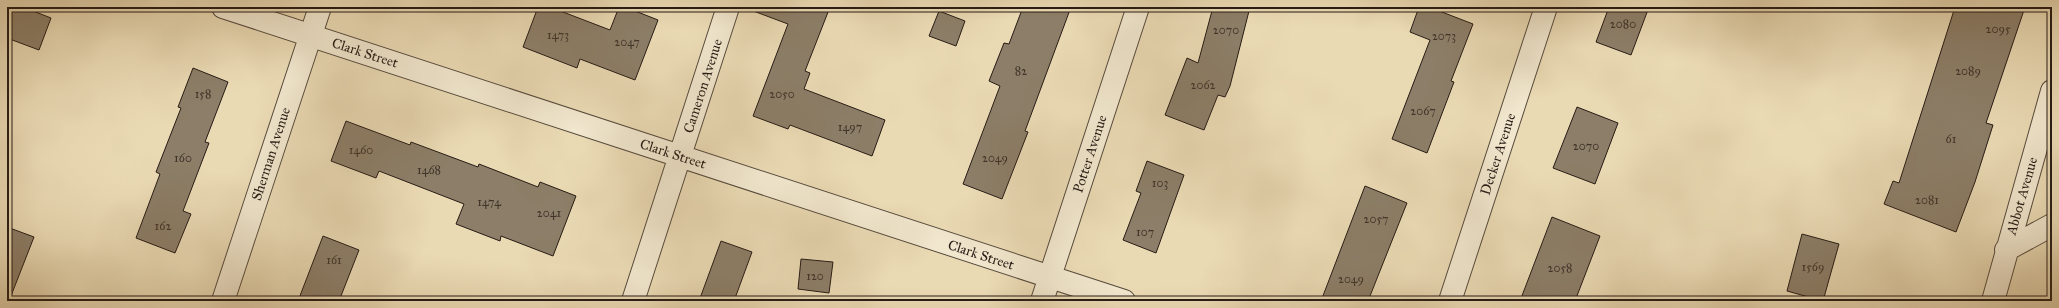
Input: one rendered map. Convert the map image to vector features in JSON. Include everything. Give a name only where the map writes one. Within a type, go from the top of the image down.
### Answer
[{"type":"street","name":"Clark Street","points":[[223,7],[1124,301]]},
{"type":"street","name":"Sherman Avenue","points":[[223,301],[320,7]]},
{"type":"street","name":"Cameron Avenue","points":[[632,301],[728,7]]},
{"type":"street","name":"Potter Avenue","points":[[1042,301],[1138,7]]},
{"type":"street","name":"Decker Avenue","points":[[1450,301],[1546,7]]},
{"type":"street","name":"Abbot Avenue","points":[[1998,298],[2006,250],[2052,92]]},
{"type":"street","points":[[2006,250],[2052,225]]},
{"type":"building","points":[[7,7],[23,7],[51,18],[39,50],[7,38]]},
{"type":"building","points":[[538,7],[550,7],[610,30],[619,7],[625,7],[658,20],[635,80],[580,59],[577,68],[523,47]]},
{"type":"building","points":[[748,7],[830,7],[805,71],[810,73],[804,89],[885,120],[872,156],[790,125],[788,129],[753,116],[788,24],[748,9]]},
{"type":"building","points":[[1023,7],[1071,7],[1025,131],[1028,132],[1002,199],[963,184],[1000,86],[989,81],[1004,43],[1009,44]]},
{"type":"building","points":[[1213,7],[1250,7],[1230,86],[1225,97],[1218,95],[1204,130],[1165,115],[1187,58],[1198,63]]},
{"type":"building","points":[[1419,7],[1429,7],[1473,24],[1451,81],[1454,82],[1427,153],[1392,139],[1430,40],[1410,32]]},
{"type":"building","points":[[1609,7],[1649,7],[1631,55],[1596,42]]},
{"type":"building","points":[[1955,7],[2025,7],[1986,123],[1993,125],[1975,182],[1956,232],[1884,204],[1893,181],[1899,183]]},
{"type":"building","points":[[939,11],[965,21],[956,46],[929,36]]},
{"type":"building","points":[[193,68],[228,82],[205,142],[209,143],[183,211],[191,214],[175,253],[136,238],[160,174],[156,172],[181,108],[178,107]]},
{"type":"building","points":[[1577,107],[1618,123],[1595,184],[1553,168]]},
{"type":"building","points":[[346,121],[410,145],[411,142],[478,167],[479,164],[538,187],[540,182],[576,196],[553,256],[501,236],[500,241],[456,224],[464,204],[379,171],[376,178],[331,161]]},
{"type":"building","points":[[1147,161],[1184,175],[1156,253],[1123,240],[1141,193],[1136,191]]},
{"type":"building","points":[[1365,186],[1407,203],[1368,301],[1321,301]]},
{"type":"building","points":[[1552,217],[1600,236],[1575,301],[1520,301]]},
{"type":"building","points":[[7,227],[34,237],[9,301],[7,301]]},
{"type":"building","points":[[1802,234],[1839,244],[1823,301],[1787,291]]},
{"type":"building","points":[[323,236],[359,250],[339,301],[298,301]]},
{"type":"building","points":[[721,241],[752,252],[734,301],[699,301]]},
{"type":"building","points":[[801,259],[833,262],[829,293],[798,289]]}]
